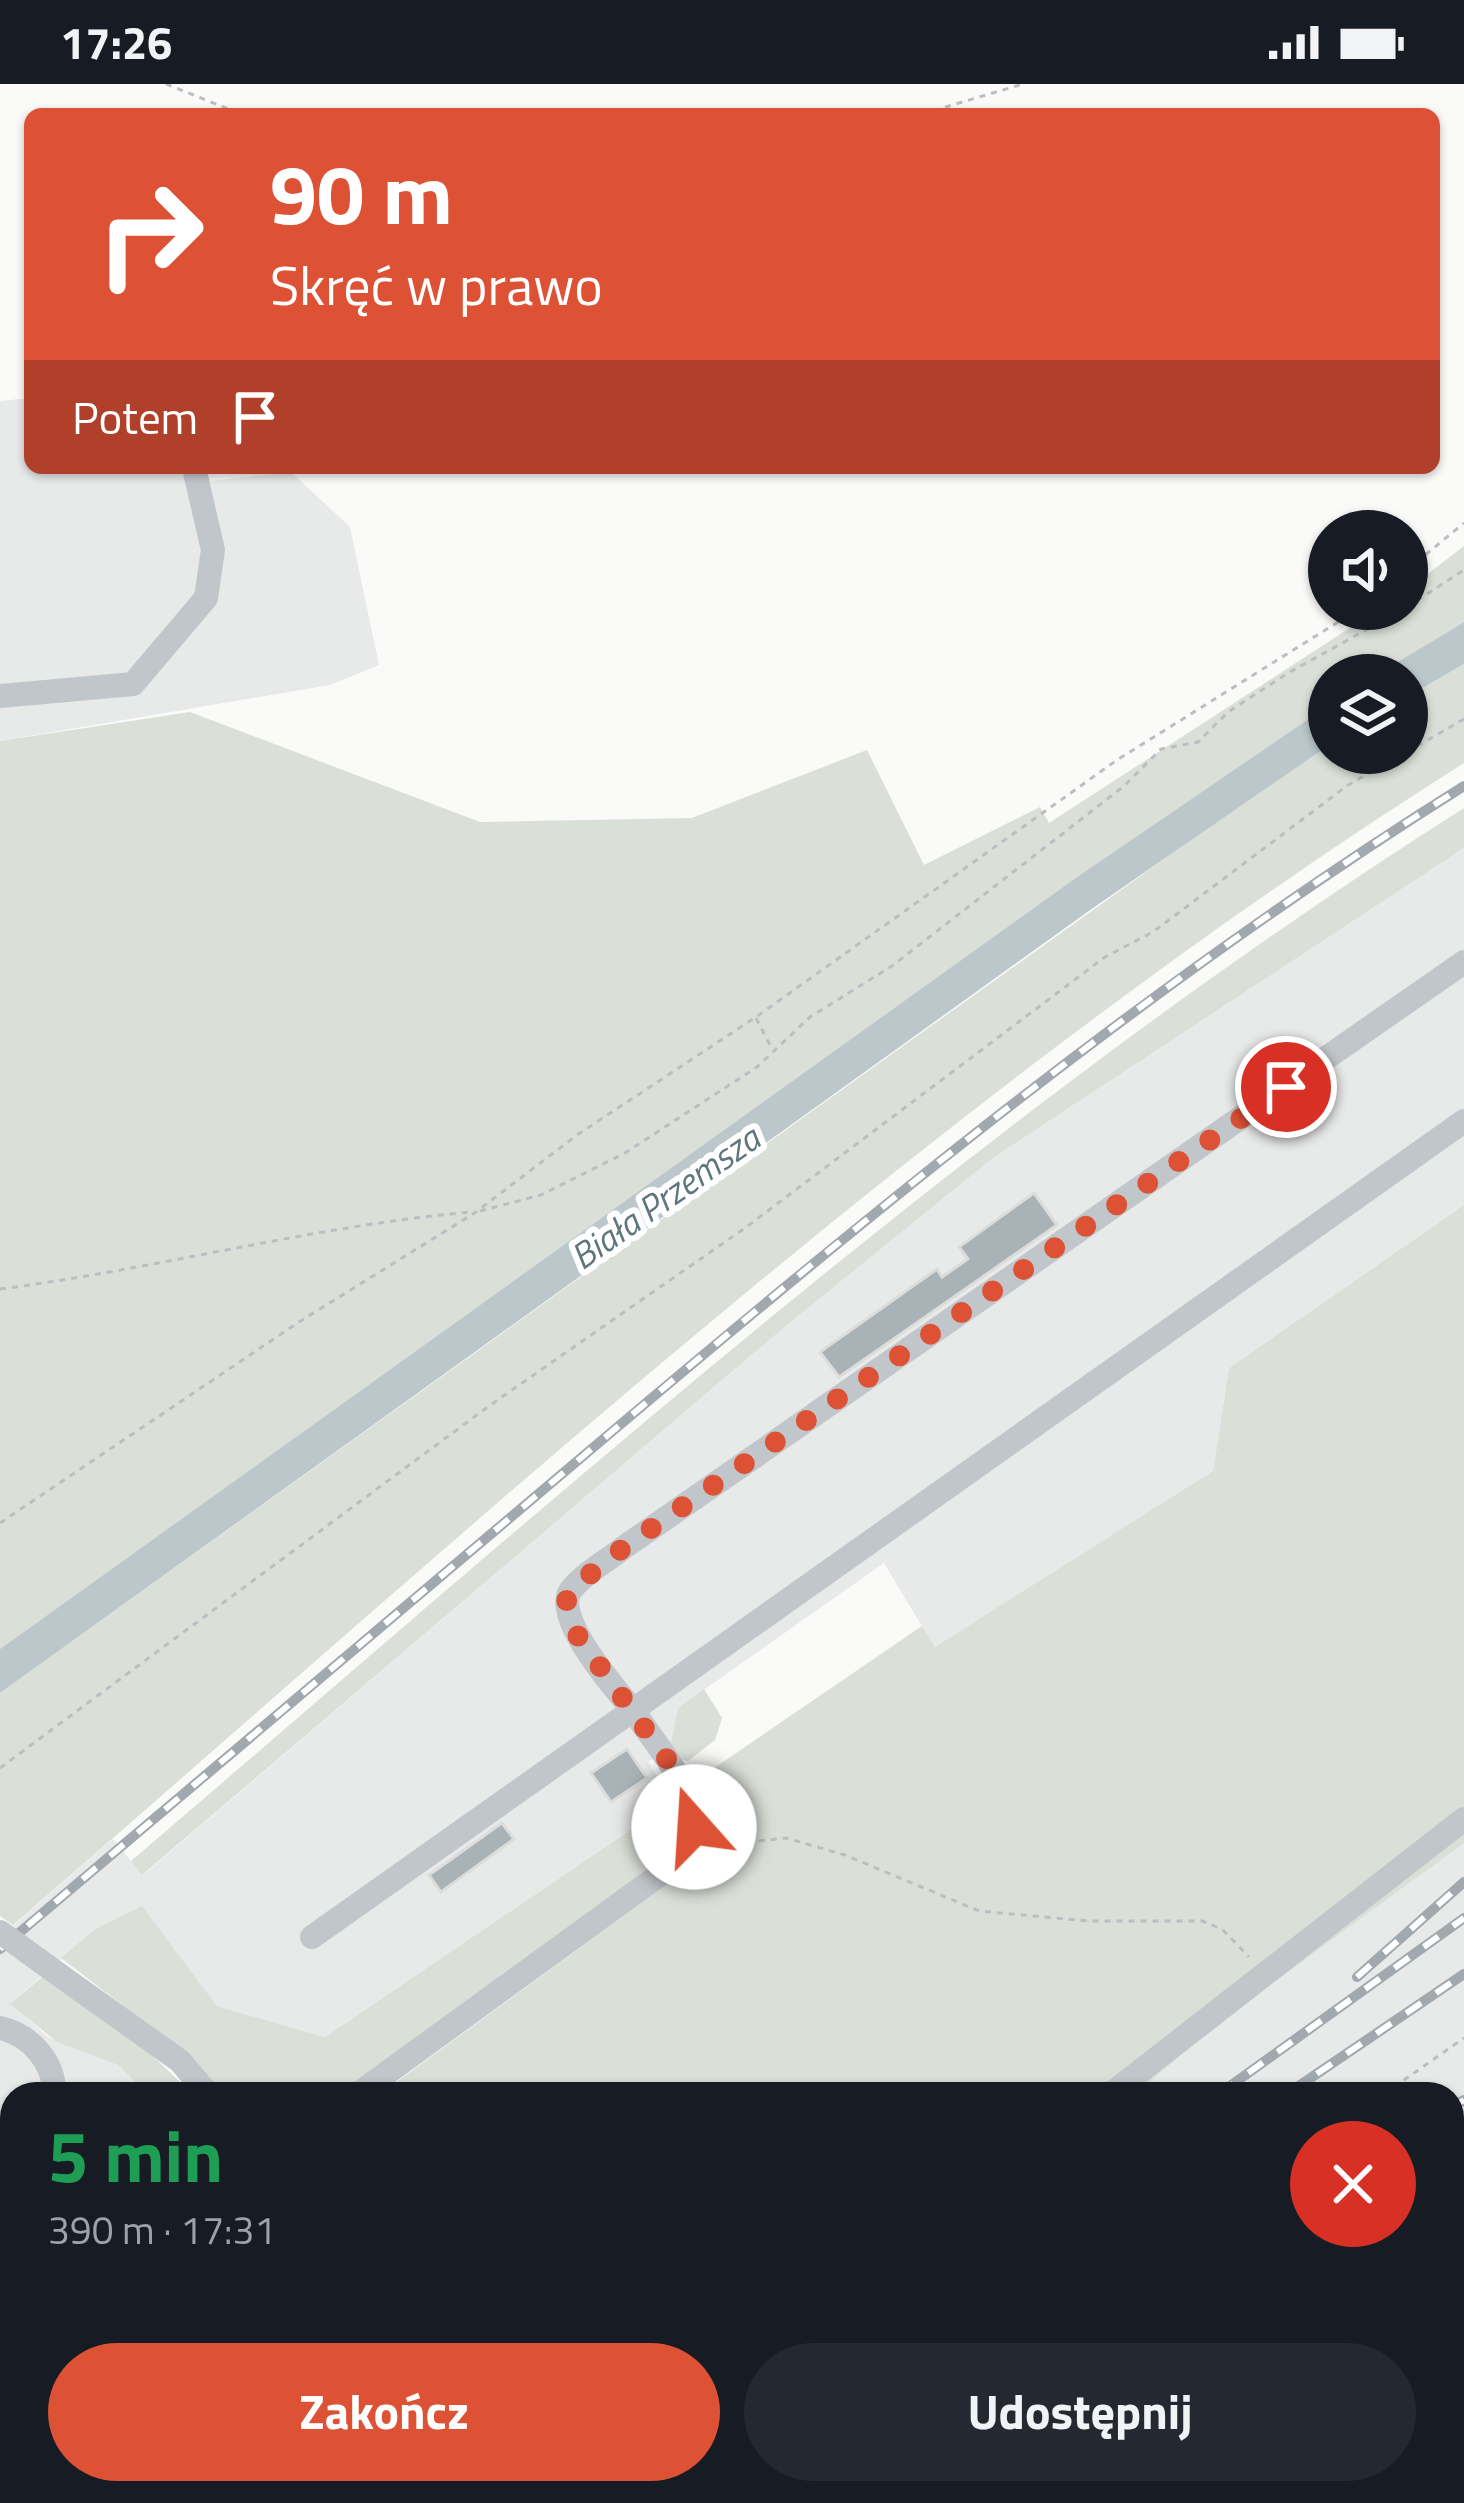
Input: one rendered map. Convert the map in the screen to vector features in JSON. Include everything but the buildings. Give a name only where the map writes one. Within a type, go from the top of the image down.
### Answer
[{"type":"street","points":[[0,696],[134,684],[206,598],[213,550],[195,474]]},
{"type":"street","points":[[375,2082],[680,1860],[694,1827],[687,1787],[578,1636],[566,1605],[568,1592],[623,1548],[1464,962]]},
{"type":"street","points":[[313,1937],[1464,1120]]},
{"type":"street","points":[[1126,2082],[1464,1819]]},
{"type":"street","points":[[0,1932],[180,2061],[198,2082]]},
{"type":"street","points":[[0,2028],[14,2031],[41,2054],[53,2082]]},
{"type":"path","points":[[166,84],[226,108]]},
{"type":"path","points":[[942,108],[1023,84]]},
{"type":"path","points":[[1428,553],[1464,524]]},
{"type":"path","points":[[1428,594],[1464,570]]},
{"type":"path","points":[[0,1523],[299,1322],[476,1212],[577,1135],[756,1016],[1117,760],[1325,630]]},
{"type":"path","points":[[0,1289],[119,1274],[380,1220],[476,1212],[541,1195],[625,1153],[757,1067],[810,1017],[911,951],[1124,785],[1162,749],[1198,742],[1228,712],[1366,630]]},
{"type":"path","points":[[1428,739],[1464,719]]},
{"type":"path","points":[[0,1768],[489,1406],[746,1228],[1105,957],[1153,932],[1367,774]]},
{"type":"path","points":[[756,1016],[772,1049]]},
{"type":"path","points":[[694,1827],[711,1846],[786,1838],[845,1855],[979,1911],[1088,1921],[1202,1921],[1222,1929],[1264,1973]]},
{"type":"path","points":[[1401,2082],[1464,2038]]},
{"type":"shaded area","points":[[24,399],[24,474],[208,474],[210,481],[293,474],[350,527],[379,665],[330,685],[0,741],[0,401]]},
{"type":"shaded area","points":[[1464,546],[1464,622],[1411,654],[1310,654],[1347,630],[1428,630],[1428,574]]},
{"type":"shaded area","points":[[1308,655],[1308,719],[1077,877],[0,1649],[0,741],[190,712],[480,822],[692,818],[867,750],[924,865],[1040,807],[1049,823]]},
{"type":"shaded area","points":[[1464,664],[1464,763],[1270,892],[1082,1028],[898,1170],[539,1467],[13,1925],[0,1916],[0,1693],[1280,776],[1308,758],[1308,774],[1428,774],[1428,685]]},
{"type":"shaded area","points":[[1464,808],[1464,848],[993,1158],[787,1325],[142,1875],[131,1861],[779,1310],[1114,1049],[1287,925]]},
{"type":"shaded area","points":[[1464,848],[1464,1205],[1229,1368],[1213,1471],[935,1648],[884,1563],[678,1708],[670,1747],[648,1762],[673,1801],[325,2037],[217,2006],[142,1907],[95,1929],[11,2003],[48,2037],[118,2065],[135,2082],[0,2082],[0,1937],[113,1839],[143,1875],[787,1325],[993,1158]]},
{"type":"shaded area","points":[[1464,1205],[1464,1843],[1212,2028],[1150,2082],[396,2082],[700,1860],[710,1830],[704,1775],[922,1626],[935,1647],[1213,1471],[1229,1368]]},
{"type":"shaded area","points":[[704,1689],[722,1718],[715,1740],[688,1761],[675,1758],[670,1747],[678,1708]]},
{"type":"shaded area","points":[[673,1801],[686,1836],[652,1872],[355,2082],[210,2082],[182,2051],[61,1958],[95,1929],[142,1906],[217,2006],[325,2037]]},
{"type":"shaded area","points":[[1464,1843],[1464,2082],[1150,2082],[1212,2028]]},
{"type":"shaded area","points":[[42,1977],[149,2052],[180,2082],[135,2082],[118,2065],[57,2042],[10,2004]]},
{"type":"water","points":[[1464,622],[1464,664],[1428,685],[1428,654],[1411,654]]},
{"type":"water","name":"Biała Przemsza","points":[[1308,719],[1308,760],[1093,908],[0,1693],[0,1649],[1077,877]]},
{"type":"railway","points":[[0,1949],[902,1191],[1233,940],[1464,786]]},
{"type":"railway","points":[[1357,1977],[1464,1882]]},
{"type":"railway","points":[[1236,2082],[1464,1918]]},
{"type":"railway","points":[[1305,2082],[1464,1974]]},
{"type":"route","points":[[694,1827],[687,1787],[578,1636],[566,1605],[568,1592],[623,1548],[1286,1087]]}]
